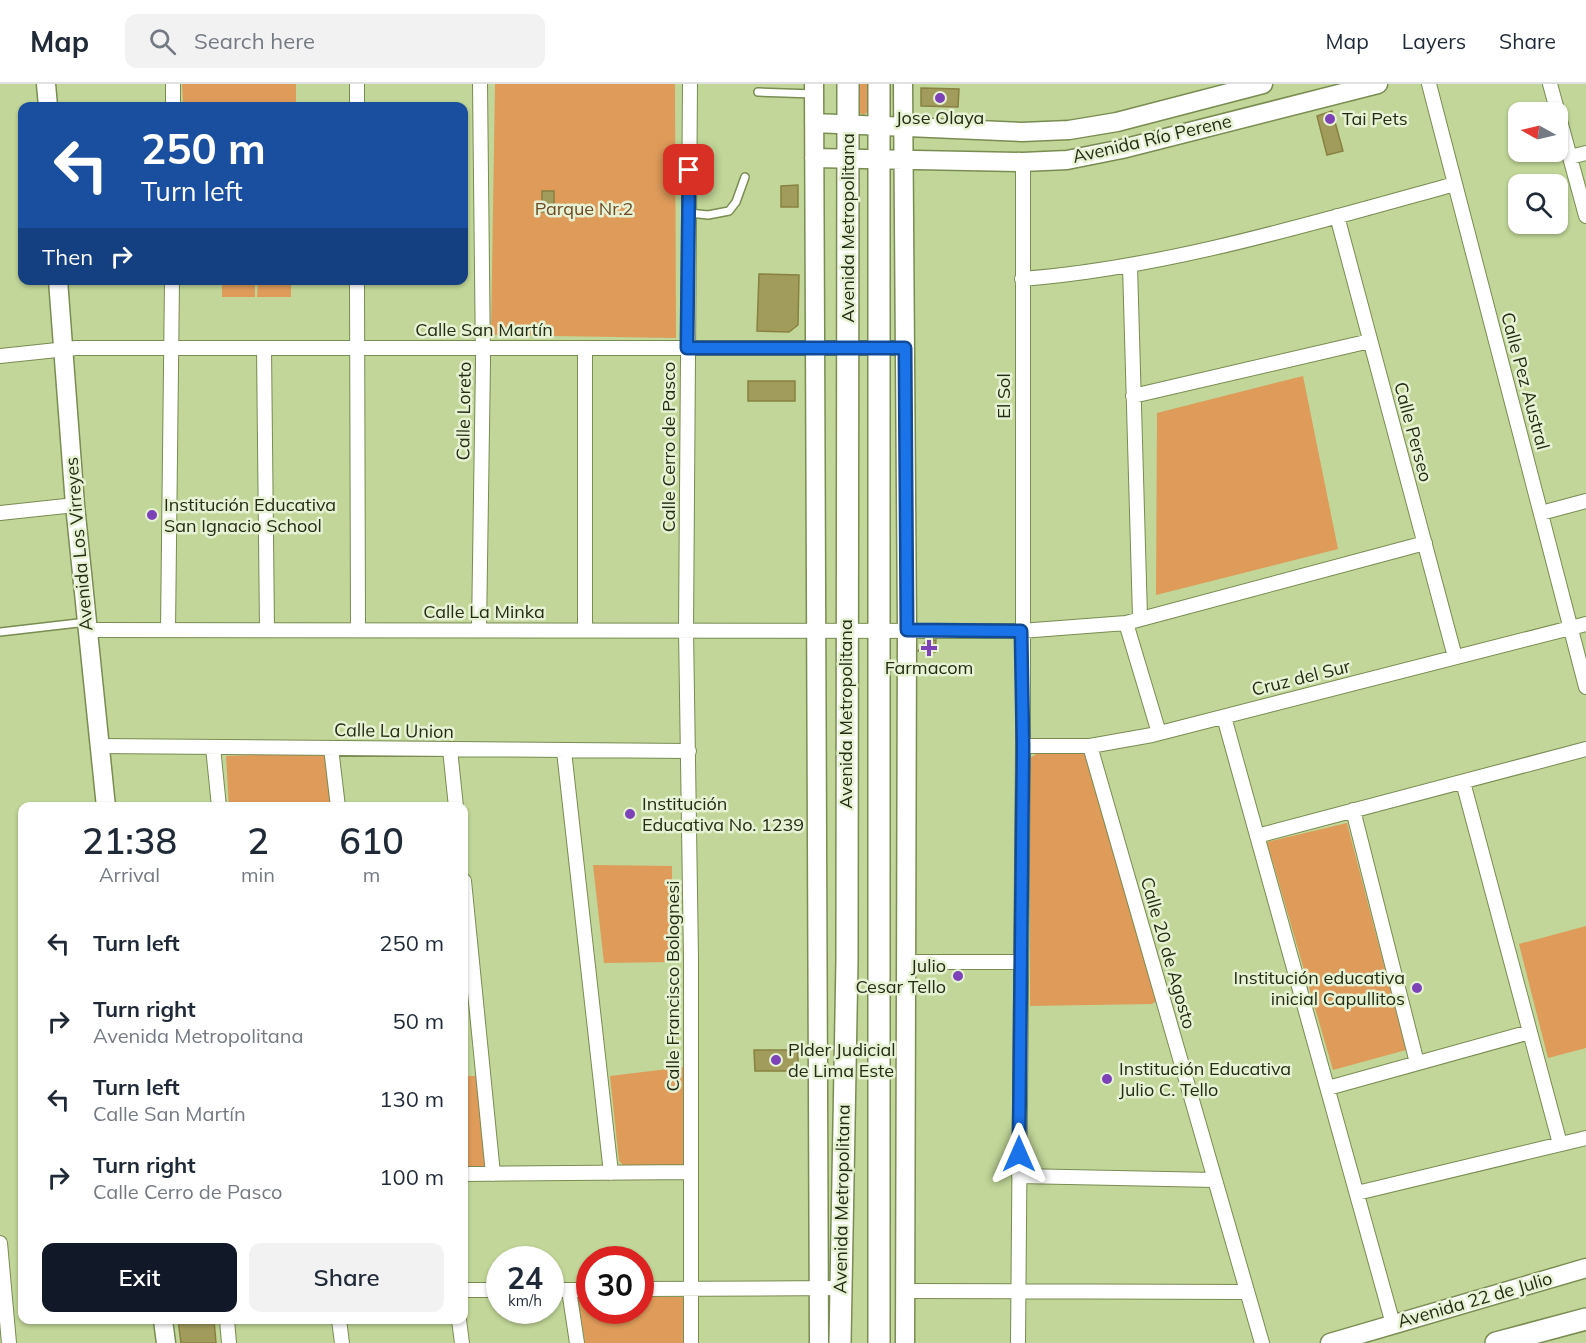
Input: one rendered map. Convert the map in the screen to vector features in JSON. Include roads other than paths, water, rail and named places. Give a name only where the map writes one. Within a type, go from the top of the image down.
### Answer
[{"type":"main road","name":"Avenida Metropolitana","points":[[840,1343],[830,1289],[847,960],[848,84]]},
{"type":"main road","name":"Avenida Metropolitana","points":[[879,84],[881,629],[879,1343]]},
{"type":"main road","points":[[1496,1343],[1586,1318]]},
{"type":"street","points":[[46,84],[48,102]]},
{"type":"street","points":[[173,84],[173,102]]},
{"type":"street","points":[[357,84],[357,102]]},
{"type":"street","name":"Calle Loreto","points":[[479,630],[483,348],[480,84]]},
{"type":"street","name":"Calle Cerro de Pasco","points":[[686,629],[690,84]]},
{"type":"street","points":[[903,84],[907,630],[905,1343]]},
{"type":"street","name":"Avenida Río Perene","points":[[814,123],[1022,132],[1069,130],[1117,122],[1263,84]]},
{"type":"street","name":"Avenida Río Perene","points":[[814,158],[1023,162],[1095,155],[1378,84]]},
{"type":"street","name":"Calle Pez Austral","points":[[1429,84],[1586,687]]},
{"type":"street","points":[[1550,84],[1586,216]]},
{"type":"street","name":"Avenida Metropolitana","points":[[814,89],[817,629],[830,1289],[819,1343]]},
{"type":"street","points":[[1570,157],[1586,153]]},
{"type":"street","name":"El Sol","points":[[1018,1343],[1023,746],[1021,631],[1023,162]]},
{"type":"street","points":[[1022,279],[1130,266],[1337,216],[1455,184]]},
{"type":"street","name":"Calle Perseo","points":[[1337,216],[1455,657]]},
{"type":"street","points":[[1130,266],[1140,617]]},
{"type":"street","name":"Avenida Los Virreyes","points":[[58,285],[75,505],[105,802]]},
{"type":"street","points":[[168,630],[172,285]]},
{"type":"street","points":[[357,285],[358,630]]},
{"type":"street","points":[[1133,396],[1370,341]]},
{"type":"street","name":"Calle San Martín","points":[[0,356],[62,348],[905,348]]},
{"type":"street","points":[[264,348],[267,630]]},
{"type":"street","points":[[585,348],[585,629]]},
{"type":"street","points":[[1540,513],[1586,501]]},
{"type":"street","points":[[0,513],[75,505]]},
{"type":"street","name":"Calle La Minka","points":[[87,626],[168,630],[881,629],[1021,631],[1126,623],[1140,617],[1425,543]]},
{"type":"street","points":[[1126,623],[1159,733]]},
{"type":"street","name":"Cruz del Sur","points":[[1023,746],[1090,746],[1159,733],[1586,624]]},
{"type":"street","name":"Calle Francisco Bolognesi","points":[[686,629],[689,751],[691,1343]]},
{"type":"street","points":[[1224,717],[1393,1324]]},
{"type":"street","name":"Calle La Union","points":[[99,746],[689,751]]},
{"type":"street","name":"Calle 20 de Agosto","points":[[1090,746],[1262,1343]]},
{"type":"street","points":[[213,747],[218,802]]},
{"type":"street","points":[[332,748],[337,802]]},
{"type":"street","points":[[450,749],[455,802]]},
{"type":"street","points":[[1257,836],[1586,749]]},
{"type":"street","points":[[564,751],[611,1173]]},
{"type":"street","points":[[1463,782],[1560,1144]]},
{"type":"street","points":[[1353,810],[1417,1063]]},
{"type":"street","points":[[468,920],[493,1173]]},
{"type":"street","points":[[905,962],[1020,962]]},
{"type":"street","points":[[1328,1088],[1530,1032]]},
{"type":"street","points":[[1357,1192],[1586,1138]]},
{"type":"street","points":[[468,1174],[691,1172]]},
{"type":"street","points":[[1019,1176],[1215,1180]]},
{"type":"street","points":[[0,1243],[9,1343]]},
{"type":"street","name":"Avenida 22 de Julio","points":[[1330,1343],[1586,1268]]},
{"type":"street","points":[[654,1289],[830,1289]]},
{"type":"street","points":[[468,1290],[486,1290]]},
{"type":"street","points":[[564,1290],[576,1290]]},
{"type":"street","points":[[569,1290],[577,1343]]},
{"type":"street","points":[[904,1291],[1247,1292]]},
{"type":"street","points":[[164,1324],[166,1343]]},
{"type":"street","points":[[227,1324],[229,1343]]},
{"type":"street","points":[[340,1324],[342,1343]]},
{"type":"street","points":[[460,1324],[462,1343]]},
{"type":"lane","points":[[758,92],[814,89]]},
{"type":"lane","points":[[689,213],[708,215],[729,211],[736,202],[744,177]]},
{"type":"lane","points":[[0,632],[87,626]]},
{"type":"place","name":"Jose Olaya","points":[[940,98]]},
{"type":"place","name":"Tai Pets","points":[[1330,119]]},
{"type":"place","name":"Institución Educativa San Ignacio School","points":[[152,515]]},
{"type":"place","name":"Farmacom","points":[[929,648]]},
{"type":"place","name":"Institución Educativa No. 1239","points":[[630,814]]},
{"type":"place","name":"Julio Cesar Tello","points":[[958,976]]},
{"type":"place","name":"Institución educativa inicial Capullitos","points":[[1417,988]]},
{"type":"place","name":"Plder Judicial de Lima Este","points":[[776,1060]]},
{"type":"place","name":"Institución Educativa Julio C. Tello","points":[[1107,1079]]},
{"type":"park label","name":"Parque Nr.2","points":[[584,209]]}]
